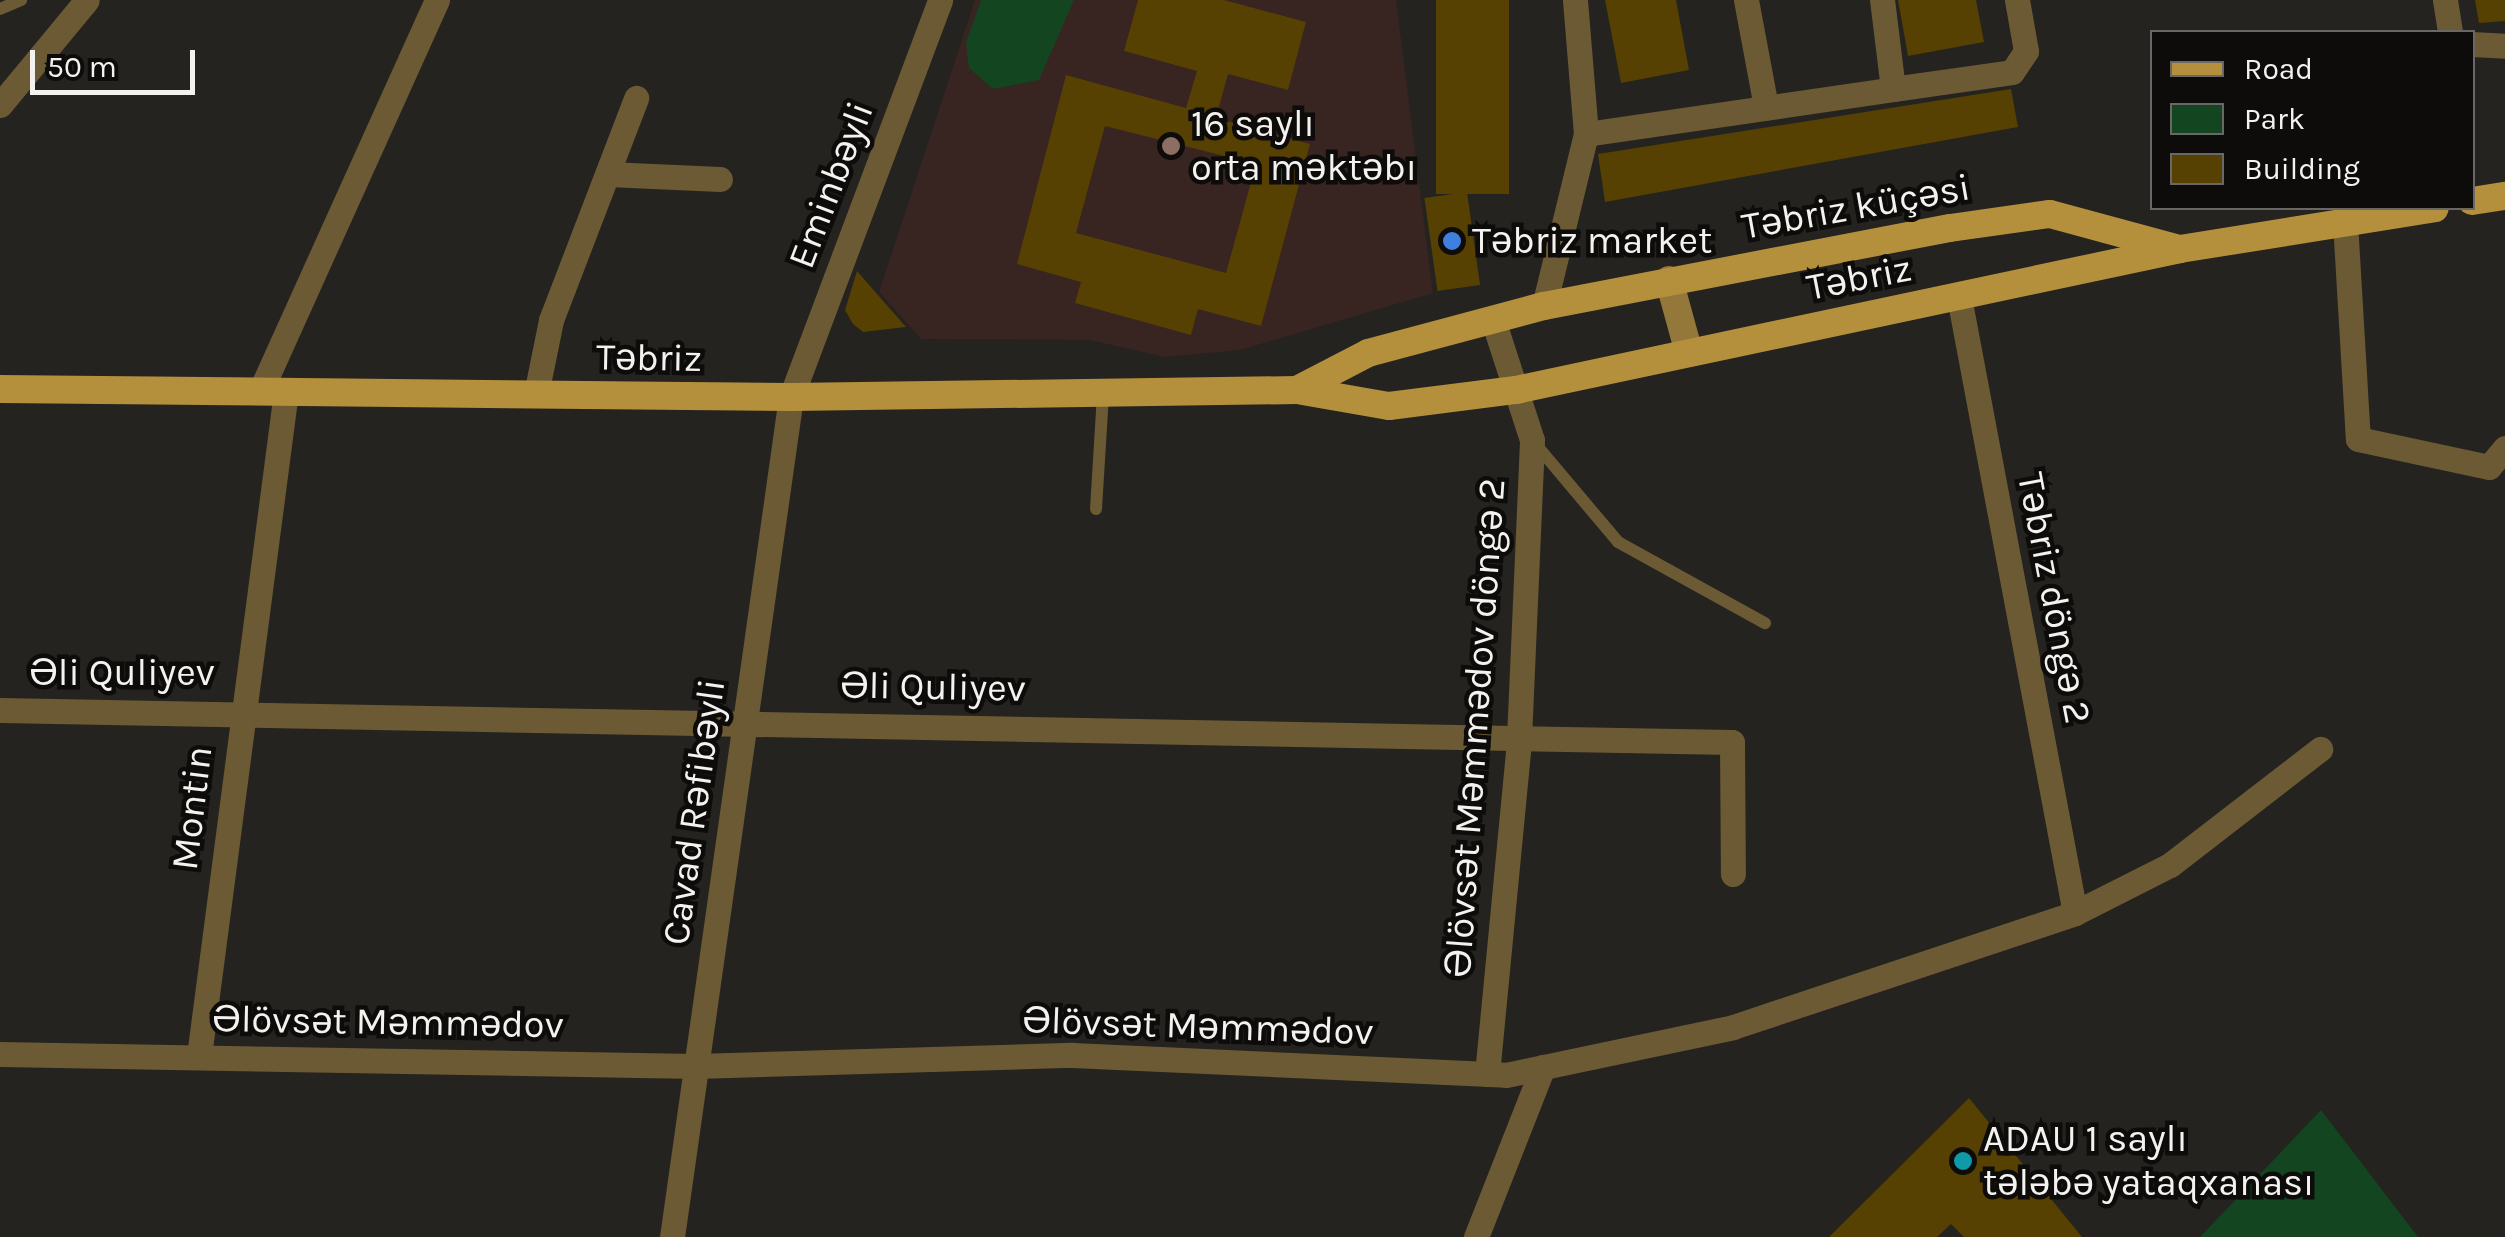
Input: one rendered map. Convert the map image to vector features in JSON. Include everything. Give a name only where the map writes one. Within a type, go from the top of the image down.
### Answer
[{"type":"main road","points":[[2475,201],[2505,196]]},
{"type":"main road","name":"Təbriz","points":[[0,389],[791,397],[1297,390],[1388,406],[1516,390],[1688,349],[1960,297],[2180,249],[2422,210]]},
{"type":"main road","name":"Təbriz küçəsi","points":[[1544,306],[1669,280],[2050,214],[2180,249]]},
{"type":"main road","points":[[1669,280],[1688,349]]},
{"type":"main road","name":"Təbriz","points":[[1297,390],[1368,353],[1544,306]]},
{"type":"street","points":[[0,105],[87,0]]},
{"type":"street","name":"Montin","points":[[199,1056],[242,711],[273,392],[437,0]]},
{"type":"street","name":"Eminbəyli","points":[[791,397],[940,0]]},
{"type":"street","points":[[1544,306],[1586,134],[1575,0]]},
{"type":"street","points":[[1746,0],[1766,107]]},
{"type":"street","points":[[1882,0],[1893,89]]},
{"type":"street","points":[[1586,134],[2012,72],[2026,51],[2018,0]]},
{"type":"street","points":[[2445,0],[2450,30]]},
{"type":"street","points":[[2475,44],[2505,46]]},
{"type":"street","points":[[536,394],[551,320],[636,98]]},
{"type":"street","points":[[608,174],[720,179]]},
{"type":"street","points":[[2345,222],[2358,438],[2488,467],[2505,448]]},
{"type":"street","name":"Təbriz döngə 2","points":[[1960,297],[2075,914]]},
{"type":"street","name":"Əlövsət Məmmədov döngə 2","points":[[1488,1074],[1519,739],[1532,440],[1493,320]]},
{"type":"street","name":"Cavad Rəfibəyli","points":[[672,1237],[791,397]]},
{"type":"street","name":"Əli Quliyev","points":[[0,710],[745,720],[1732,742],[1733,874]]},
{"type":"street","name":"Əlövsət Məmmədov","points":[[0,1054],[696,1066],[1072,1055],[1488,1074],[1543,1067],[1732,1027],[2075,914],[2170,865],[2320,749]]},
{"type":"street","points":[[1476,1237],[1543,1067]]},
{"type":"lane","points":[[0,9],[21,0]]},
{"type":"lane","points":[[1096,509],[1104,393]]},
{"type":"lane","points":[[1532,440],[1618,542],[1765,623]]},
{"type":"shaded area","name":"16 saylı orta məktəbı","points":[[975,0],[1396,0],[1433,293],[1240,350],[1165,357],[1090,340],[921,339],[879,292]]},
{"type":"green space","points":[[981,0],[1074,0],[1039,80],[993,89],[969,68],[966,42]]},
{"type":"green space","points":[[2321,1110],[2418,1237],[2200,1237]]},
{"type":"building","points":[[1138,0],[1224,0],[1306,22],[1288,90],[1228,74],[1216,118],[1310,144],[1261,326],[1198,309],[1191,335],[1075,303],[1081,282],[1017,264],[1066,75],[1186,108],[1197,71],[1124,51]],"holes":[[[1105,126],[1256,164],[1226,273],[1076,233]]]},
{"type":"building","points":[[1436,0],[1509,0],[1509,194],[1436,194]]},
{"type":"building","points":[[1605,0],[1676,0],[1689,70],[1621,83]]},
{"type":"building","points":[[1898,0],[1976,0],[1984,42],[1908,56]]},
{"type":"building","points":[[2475,0],[2505,0],[2505,21],[2479,23]]},
{"type":"building","points":[[2011,89],[2018,127],[1605,202],[1598,154]]},
{"type":"building","name":"Təbriz market","points":[[1467,192],[1480,285],[1438,291],[1424,198]]},
{"type":"building","points":[[857,271],[906,327],[863,332],[853,324],[845,310]]},
{"type":"building","name":"ADAU 1 saylı tələbə yataqxanası","points":[[1969,1098],[2082,1237],[1964,1237],[1951,1224],[1937,1237],[1829,1237]]},
{"type":"place","name":"16 saylı orta məktəbı","points":[[1171,146]]},
{"type":"place","name":"Təbriz market","points":[[1452,241]]},
{"type":"place","name":"ADAU 1 saylı tələbə yataqxanası","points":[[1963,1161]]}]
